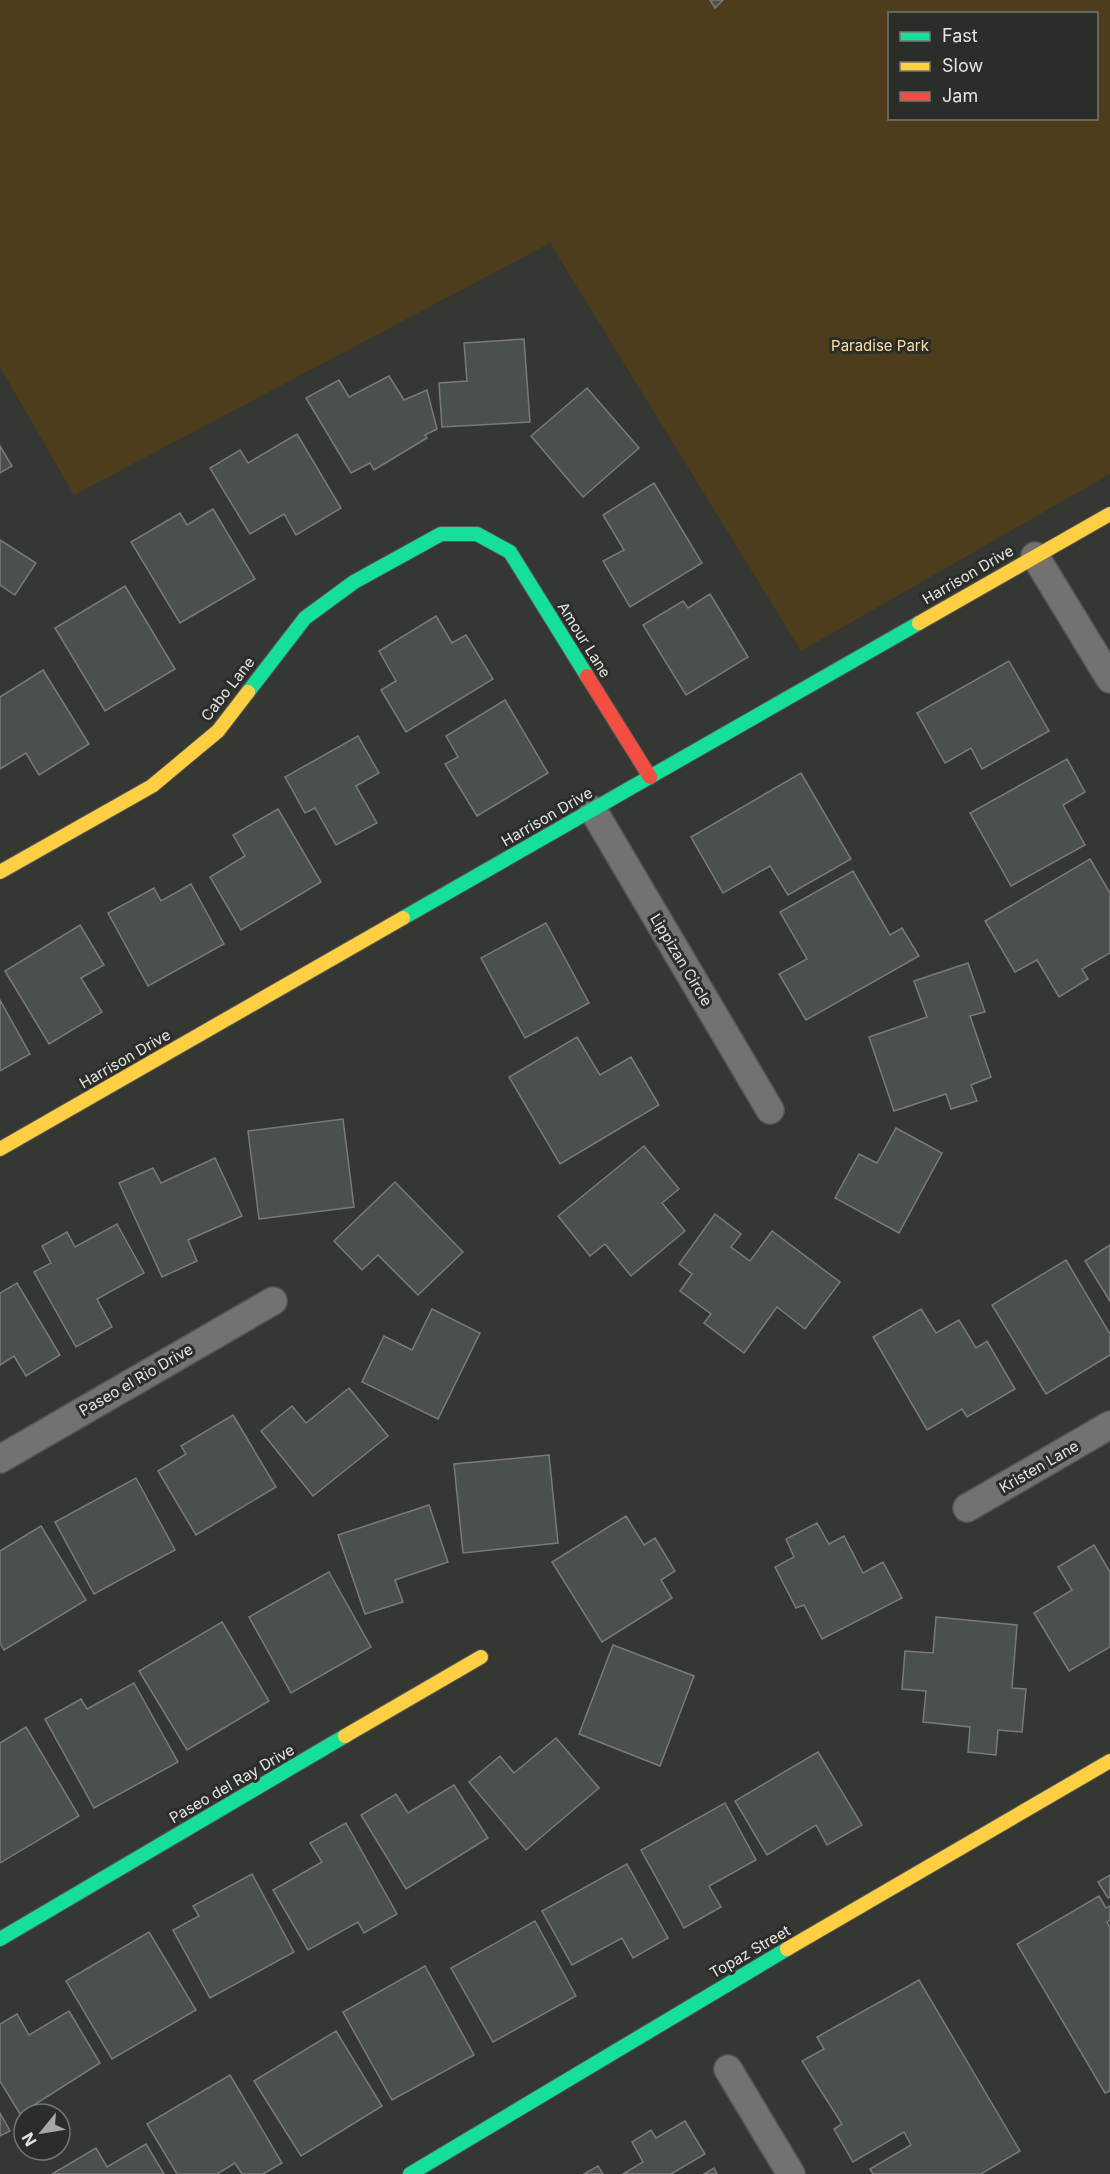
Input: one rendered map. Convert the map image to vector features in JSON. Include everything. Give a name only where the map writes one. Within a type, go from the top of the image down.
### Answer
[{"type":"street","name":"Harrison Drive","points":[[0,1149],[1110,514]]},
{"type":"street","name":"Cabo Lane","points":[[0,872],[160,779],[218,731],[305,618],[354,582],[441,534],[477,534]]},
{"type":"street","name":"Amour Lane","points":[[477,534],[510,552],[650,777]]},
{"type":"street","points":[[1035,556],[1110,679]]},
{"type":"street","name":"Lippizan Circle","points":[[592,810],[770,1110]]},
{"type":"street","name":"Paseo el Rio Drive","points":[[0,1459],[273,1301]]},
{"type":"street","name":"Kristen Lane","points":[[968,1508],[1110,1425]]},
{"type":"street","name":"Paseo del Ray Drive","points":[[0,1939],[481,1657]]},
{"type":"street","name":"Topaz Street","points":[[410,2174],[703,1998],[1110,1761]]},
{"type":"street","points":[[728,2069],[791,2174]]},
{"type":"green space","name":"Paradise Park","points":[[0,0],[1110,0],[1110,474],[801,651],[550,243],[74,495],[0,367]]},
{"type":"building","points":[[710,0],[723,0],[715,8]]},
{"type":"building","points":[[524,339],[530,422],[442,427],[439,383],[467,381],[464,343]]},
{"type":"building","points":[[389,376],[404,400],[427,390],[437,429],[425,435],[427,438],[374,470],[370,463],[351,473],[306,398],[339,380],[349,397]]},
{"type":"building","points":[[587,388],[639,448],[583,497],[531,436]]},
{"type":"building","points":[[297,434],[341,508],[296,535],[284,514],[250,534],[210,468],[240,450],[248,463]]},
{"type":"building","points":[[0,446],[12,466],[0,473]]},
{"type":"building","points":[[654,483],[702,563],[630,607],[603,561],[624,550],[603,515]]},
{"type":"building","points":[[213,509],[255,579],[180,623],[131,542],[180,513],[187,525]]},
{"type":"building","points":[[0,540],[36,563],[15,595],[0,585]]},
{"type":"building","points":[[125,586],[175,669],[105,711],[55,628]]},
{"type":"building","points":[[710,594],[748,657],[686,695],[643,625],[683,601],[688,608]]},
{"type":"building","points":[[436,616],[452,643],[466,635],[493,679],[406,732],[381,690],[396,681],[379,651]]},
{"type":"building","points":[[1009,661],[1049,731],[982,769],[971,748],[945,763],[917,713]]},
{"type":"building","points":[[43,670],[89,744],[39,775],[26,753],[0,769],[0,697]]},
{"type":"building","points":[[505,700],[548,773],[477,816],[445,764],[458,757],[446,736]]},
{"type":"building","points":[[358,736],[379,773],[356,786],[377,823],[336,845],[315,808],[305,813],[285,777]]},
{"type":"building","points":[[1067,759],[1085,792],[1063,805],[1085,845],[1011,886],[970,813]]},
{"type":"building","points":[[801,773],[851,859],[788,895],[770,866],[723,893],[691,837]]},
{"type":"building","points":[[278,809],[321,882],[241,930],[210,877],[245,856],[233,835]]},
{"type":"building","points":[[1090,859],[1110,893],[1110,953],[1082,969],[1088,979],[1059,997],[1037,960],[1015,972],[985,921]]},
{"type":"building","points":[[853,871],[890,935],[902,928],[919,956],[806,1020],[779,974],[807,959],[780,912]]},
{"type":"building","points":[[191,884],[224,944],[148,986],[108,913],[154,888],[161,901]]},
{"type":"building","points":[[546,923],[589,1003],[525,1038],[481,958]]},
{"type":"building","points":[[80,925],[104,965],[81,978],[102,1012],[49,1044],[5,971]]},
{"type":"building","points":[[968,963],[985,1012],[970,1016],[991,1077],[971,1085],[977,1101],[951,1109],[946,1094],[894,1111],[869,1037],[927,1017],[914,981]]},
{"type":"building","points":[[0,1000],[30,1054],[0,1071]]},
{"type":"building","points":[[577,1037],[600,1075],[631,1057],[659,1105],[560,1164],[509,1077]]},
{"type":"building","points":[[343,1119],[354,1207],[259,1219],[248,1131]]},
{"type":"building","points":[[896,1128],[942,1153],[899,1233],[835,1198],[859,1154],[877,1163]]},
{"type":"building","points":[[644,1146],[679,1189],[662,1203],[685,1231],[631,1276],[605,1244],[590,1256],[558,1216]]},
{"type":"building","points":[[215,1158],[242,1216],[188,1240],[197,1261],[162,1277],[119,1183],[153,1168],[161,1183]]},
{"type":"building","points":[[395,1182],[463,1252],[418,1295],[378,1255],[362,1270],[334,1241]]},
{"type":"building","points":[[715,1214],[741,1234],[731,1247],[750,1261],[772,1231],[840,1282],[805,1329],[777,1307],[744,1353],[704,1323],[711,1314],[680,1291],[692,1274],[679,1264]]},
{"type":"building","points":[[117,1224],[144,1273],[97,1299],[112,1327],[76,1347],[34,1272],[51,1263],[42,1246],[67,1232],[75,1247]]},
{"type":"building","points":[[1110,1245],[1110,1301],[1085,1261]]},
{"type":"building","points":[[1066,1260],[1110,1334],[1110,1355],[1046,1394],[992,1305]]},
{"type":"building","points":[[17,1283],[60,1355],[26,1376],[14,1356],[0,1365],[0,1293]]},
{"type":"building","points":[[432,1309],[480,1333],[438,1419],[362,1382],[384,1336],[412,1350]]},
{"type":"building","points":[[921,1309],[936,1333],[959,1320],[976,1348],[987,1341],[1015,1389],[967,1417],[962,1409],[927,1430],[873,1337]]},
{"type":"building","points":[[349,1388],[388,1436],[313,1496],[261,1431],[292,1406],[306,1423]]},
{"type":"building","points":[[233,1415],[276,1487],[196,1535],[158,1471],[186,1454],[181,1446]]},
{"type":"building","points":[[549,1455],[558,1543],[463,1553],[454,1464]]},
{"type":"building","points":[[136,1478],[175,1550],[94,1594],[55,1522]]},
{"type":"building","points":[[429,1505],[448,1562],[395,1580],[403,1602],[365,1614],[338,1535]]},
{"type":"building","points":[[626,1516],[644,1545],[655,1538],[675,1571],[661,1580],[672,1598],[602,1642],[552,1562]]},
{"type":"building","points":[[817,1523],[829,1544],[844,1536],[863,1573],[883,1562],[902,1598],[822,1639],[804,1605],[796,1608],[775,1567],[794,1557],[786,1539]]},
{"type":"building","points":[[41,1526],[86,1600],[4,1650],[0,1643],[0,1551]]},
{"type":"building","points":[[1094,1545],[1110,1572],[1110,1647],[1069,1671],[1034,1613],[1072,1590],[1058,1567]]},
{"type":"building","points":[[329,1572],[371,1647],[291,1693],[249,1617]]},
{"type":"building","points":[[936,1617],[1017,1625],[1012,1688],[1026,1689],[1022,1732],[998,1730],[996,1755],[968,1752],[970,1727],[923,1722],[926,1691],[902,1689],[905,1651],[933,1653]]},
{"type":"building","points":[[222,1622],[269,1701],[187,1750],[139,1671]]},
{"type":"building","points":[[613,1645],[694,1676],[660,1766],[579,1734]]},
{"type":"building","points":[[134,1683],[178,1762],[94,1808],[45,1719],[81,1699],[87,1709]]},
{"type":"building","points":[[26,1727],[79,1816],[0,1863],[0,1743]]},
{"type":"building","points":[[556,1738],[599,1788],[526,1850],[469,1782],[500,1756],[514,1773]]},
{"type":"building","points":[[818,1752],[862,1825],[827,1845],[816,1825],[767,1855],[735,1801]]},
{"type":"building","points":[[454,1785],[488,1838],[406,1889],[361,1815],[396,1794],[408,1813]]},
{"type":"building","points":[[725,1803],[756,1860],[709,1886],[721,1907],[684,1928],[641,1850]]},
{"type":"building","points":[[346,1823],[397,1914],[364,1933],[358,1922],[308,1950],[273,1890],[322,1862],[310,1843]]},
{"type":"building","points":[[627,1864],[668,1938],[633,1958],[622,1938],[572,1965],[542,1911]]},
{"type":"building","points":[[252,1874],[294,1952],[210,1998],[173,1930],[199,1916],[193,1906]]},
{"type":"building","points":[[1110,1875],[1110,1897],[1108,1898],[1098,1882]]},
{"type":"building","points":[[1099,1896],[1106,1908],[1110,1906],[1110,1920],[1107,1922],[1110,1928],[1110,2091],[1105,2093],[1017,1944]]},
{"type":"building","points":[[535,1921],[576,1996],[493,2042],[451,1968]]},
{"type":"building","points":[[149,1932],[196,2010],[112,2059],[66,1981]]},
{"type":"building","points":[[425,1966],[474,2055],[392,2100],[343,2012]]},
{"type":"building","points":[[919,1980],[1020,2151],[981,2174],[873,2174],[870,2169],[911,2145],[904,2132],[853,2162],[834,2129],[842,2124],[802,2061],[824,2049],[817,2037]]},
{"type":"building","points":[[69,2011],[100,2063],[39,2102],[13,2102],[0,2081],[0,2024],[17,2014],[29,2035]]},
{"type":"building","points":[[336,2031],[382,2106],[301,2156],[254,2081]]},
{"type":"building","points":[[230,2075],[282,2163],[263,2174],[242,2174],[235,2163],[217,2174],[177,2174],[147,2124]]},
{"type":"building","points":[[0,2113],[10,2131],[0,2136]]},
{"type":"building","points":[[685,2121],[705,2154],[671,2174],[623,2174],[643,2162],[632,2142],[651,2130],[656,2138]]},
{"type":"building","points":[[146,2144],[164,2174],[52,2174],[96,2148],[107,2167]]},
{"type":"building","points":[[598,2166],[603,2174],[584,2174]]},
{"type":"building","points":[[714,2168],[717,2174],[704,2174]]},
{"type":"traffic: fast","points":[[248,692],[305,618],[354,582],[441,534],[477,534],[510,552],[587,676]]},
{"type":"traffic: fast","points":[[403,918],[919,623]]},
{"type":"traffic: fast","points":[[0,1939],[345,1736]]},
{"type":"traffic: fast","points":[[410,2174],[787,1949]]},
{"type":"traffic: slow","points":[[919,623],[1110,514]]},
{"type":"traffic: slow","points":[[0,872],[152,786],[218,731],[248,692]]},
{"type":"traffic: slow","points":[[0,1149],[403,918]]},
{"type":"traffic: slow","points":[[345,1736],[481,1657]]},
{"type":"traffic: slow","points":[[787,1949],[1110,1761]]},
{"type":"traffic: jam","points":[[587,676],[650,777]]}]
